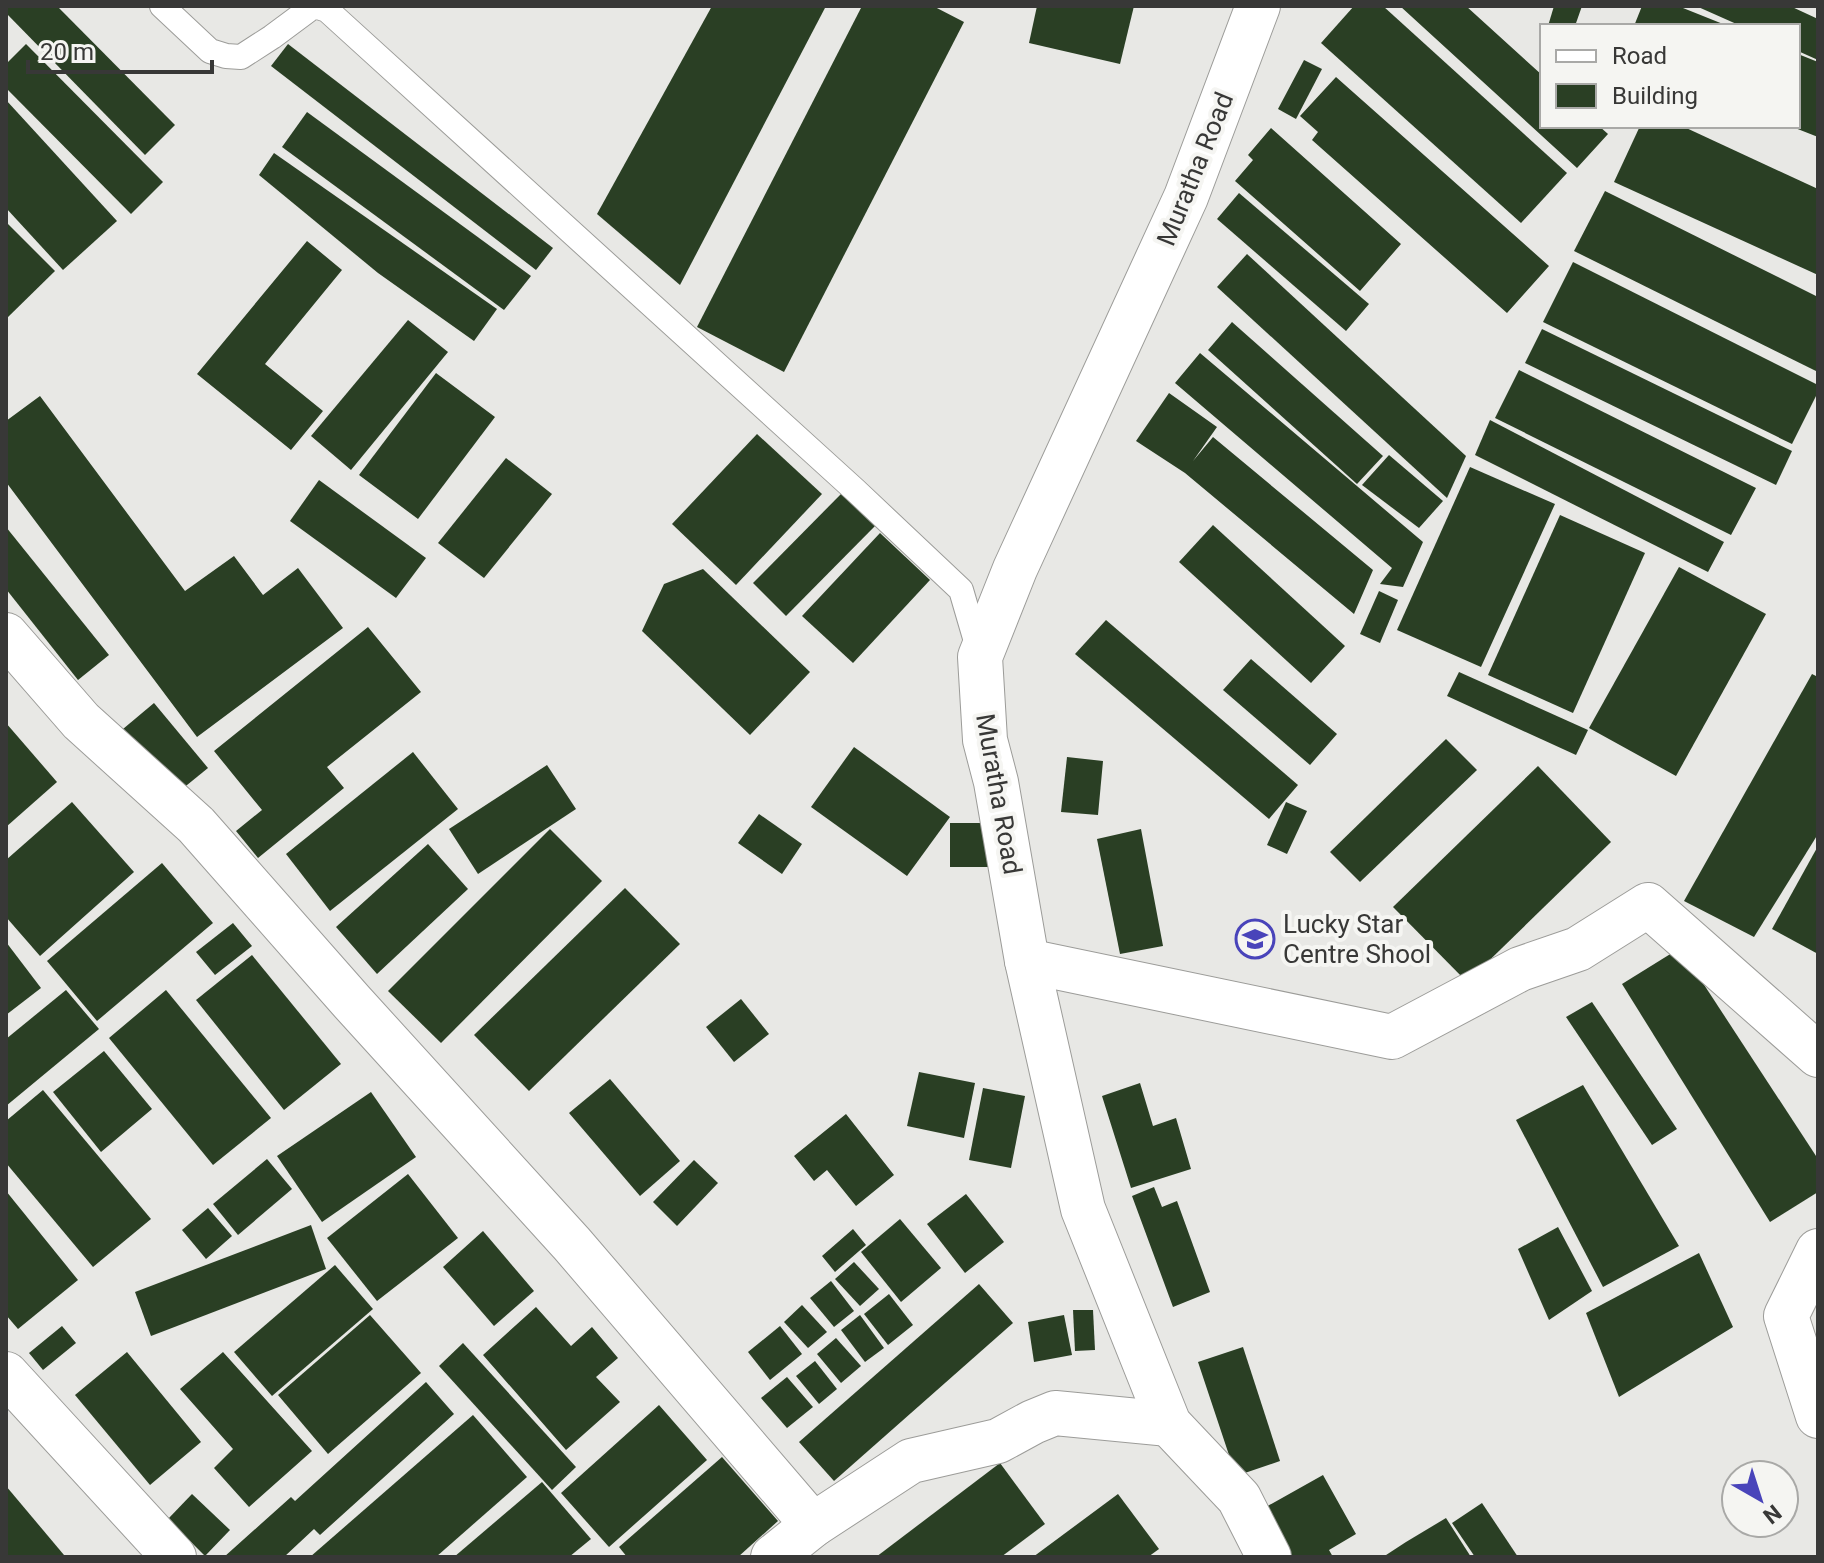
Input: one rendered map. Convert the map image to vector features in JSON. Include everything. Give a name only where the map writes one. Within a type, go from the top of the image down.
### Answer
[{"type":"street","name":"Muratha Road","points":[[1258,6],[1186,197],[1015,569],[980,657],[985,740],[996,782],[1027,961],[1083,1209],[1169,1424],[1239,1498],[1269,1557]]},
{"type":"street","points":[[6,635],[81,721],[196,825],[572,1244],[813,1525]]},
{"type":"street","points":[[1027,961],[1392,1037],[1520,969],[1578,949],[1648,905],[1818,1055]]},
{"type":"street","points":[[1818,1251],[1786,1316],[1818,1416]]},
{"type":"street","points":[[6,1374],[174,1557]]},
{"type":"street","points":[[773,1557],[813,1525],[911,1461],[998,1441],[1055,1413],[1169,1424]]},
{"type":"lane","points":[[162,6],[210,51],[241,57],[311,8],[327,10],[961,590],[980,657]]},
{"type":"building","points":[[6,6],[57,6],[175,125],[145,155],[6,13]]},
{"type":"building","points":[[712,6],[826,6],[680,285],[597,214]]},
{"type":"building","points":[[862,6],[933,6],[964,22],[784,372],[697,327]]},
{"type":"building","points":[[1037,6],[1134,6],[1120,64],[1029,43]]},
{"type":"building","points":[[1354,6],[1383,6],[1567,173],[1521,223],[1321,43]]},
{"type":"building","points":[[1400,6],[1466,6],[1540,73],[1540,128],[1601,128],[1608,134],[1577,168]]},
{"type":"building","points":[[1554,6],[1582,6],[1576,24],[1549,24]]},
{"type":"building","points":[[1642,6],[1678,6],[1723,24],[1635,24]]},
{"type":"building","points":[[1696,6],[1790,6],[1818,19],[1818,60],[1800,52],[1800,24],[1736,24]]},
{"type":"building","points":[[26,44],[163,182],[131,214],[6,88],[6,64]]},
{"type":"building","points":[[288,44],[553,248],[536,270],[271,66]]},
{"type":"building","points":[[1800,55],[1818,62],[1818,137],[1795,128],[1800,128]]},
{"type":"building","points":[[1304,60],[1322,69],[1296,119],[1278,109]]},
{"type":"building","points":[[1336,77],[1549,266],[1507,313],[1312,140],[1318,132],[1300,116]]},
{"type":"building","points":[[6,100],[117,221],[63,270],[6,208]]},
{"type":"building","points":[[307,112],[531,276],[504,310],[282,147]]},
{"type":"building","points":[[1271,128],[1401,244],[1360,291],[1235,181],[1253,160],[1248,155]]},
{"type":"building","points":[[1639,128],[1686,128],[1818,189],[1818,275],[1614,182]]},
{"type":"building","points":[[274,153],[497,309],[474,341],[378,273],[259,175]]},
{"type":"building","points":[[1605,191],[1818,297],[1818,372],[1574,251]]},
{"type":"building","points":[[1239,193],[1369,304],[1346,331],[1217,219]]},
{"type":"building","points":[[6,222],[55,271],[6,319]]},
{"type":"building","points":[[307,241],[342,270],[265,364],[323,411],[291,450],[197,374]]},
{"type":"building","points":[[1247,254],[1466,456],[1447,498],[1217,287]]},
{"type":"building","points":[[1573,262],[1818,385],[1818,392],[1792,444],[1543,322]]},
{"type":"building","points":[[408,320],[448,352],[351,470],[311,436]]},
{"type":"building","points":[[1232,322],[1383,456],[1357,484],[1208,350]]},
{"type":"building","points":[[1542,329],[1792,451],[1776,485],[1525,363]]},
{"type":"building","points":[[1200,353],[1423,542],[1403,587],[1380,584],[1392,568],[1175,383]]},
{"type":"building","points":[[1519,370],[1756,488],[1731,535],[1495,418]]},
{"type":"building","points":[[436,373],[495,417],[418,519],[359,475]]},
{"type":"building","points":[[1169,393],[1217,427],[1193,461],[1213,437],[1373,570],[1354,614],[1185,473],[1136,441]]},
{"type":"building","points":[[40,396],[185,591],[234,556],[263,595],[298,568],[343,628],[197,737],[6,482],[6,421]]},
{"type":"building","points":[[1490,420],[1724,542],[1708,572],[1475,455]]},
{"type":"building","points":[[757,434],[822,494],[736,585],[672,524]]},
{"type":"building","points":[[1389,455],[1443,501],[1419,528],[1362,485]]},
{"type":"building","points":[[506,458],[552,494],[484,578],[438,543]]},
{"type":"building","points":[[1470,467],[1555,504],[1481,667],[1397,630]]},
{"type":"building","points":[[319,480],[426,558],[396,598],[290,521]]},
{"type":"building","points":[[842,493],[876,525],[786,616],[753,583]]},
{"type":"building","points":[[1560,515],[1645,553],[1573,713],[1488,675]]},
{"type":"building","points":[[1213,525],[1345,646],[1311,683],[1179,562]]},
{"type":"building","points":[[6,527],[109,655],[78,680],[6,589]]},
{"type":"building","points":[[880,533],[930,580],[853,663],[802,616]]},
{"type":"building","points":[[1679,567],[1766,614],[1676,776],[1589,728]]},
{"type":"building","points":[[703,569],[810,672],[750,735],[642,631],[664,584]]},
{"type":"building","points":[[1379,591],[1398,600],[1380,643],[1360,634]]},
{"type":"building","points":[[1106,620],[1298,785],[1269,819],[1075,654]]},
{"type":"building","points":[[368,627],[421,692],[327,767],[344,788],[258,858],[236,831],[262,810],[214,751]]},
{"type":"building","points":[[1251,659],[1337,734],[1310,765],[1223,690]]},
{"type":"building","points":[[1459,672],[1588,730],[1576,755],[1447,696]]},
{"type":"building","points":[[1812,674],[1818,677],[1818,834],[1754,937],[1684,901]]},
{"type":"building","points":[[154,703],[208,768],[176,794],[123,729]]},
{"type":"building","points":[[6,723],[57,782],[6,827]]},
{"type":"building","points":[[1446,739],[1477,770],[1360,882],[1330,852]]},
{"type":"building","points":[[854,747],[950,817],[907,876],[811,807]]},
{"type":"building","points":[[413,752],[458,809],[330,911],[286,854]]},
{"type":"building","points":[[1067,757],[1103,761],[1098,815],[1061,812]]},
{"type":"building","points":[[547,765],[576,809],[478,874],[449,829]]},
{"type":"building","points":[[1538,766],[1611,842],[1467,982],[1393,907]]},
{"type":"building","points":[[72,802],[134,872],[40,956],[6,917],[6,860]]},
{"type":"building","points":[[1286,802],[1307,811],[1287,854],[1267,845]]},
{"type":"building","points":[[759,814],[802,844],[782,874],[738,843]]},
{"type":"building","points":[[950,823],[1002,823],[1003,867],[950,867]]},
{"type":"building","points":[[550,829],[602,881],[441,1043],[388,991]]},
{"type":"building","points":[[1141,829],[1163,946],[1120,954],[1097,839]]},
{"type":"building","points":[[428,844],[468,889],[377,974],[336,927]]},
{"type":"building","points":[[1818,846],[1818,954],[1772,929]]},
{"type":"building","points":[[162,863],[213,923],[97,1021],[47,961]]},
{"type":"building","points":[[625,888],[680,944],[529,1091],[474,1035]]},
{"type":"building","points":[[233,923],[252,946],[215,975],[196,952]]},
{"type":"building","points":[[6,942],[41,988],[6,1015]]},
{"type":"building","points":[[1680,948],[1818,1159],[1818,1192],[1770,1222],[1622,984]]},
{"type":"building","points":[[252,955],[341,1064],[284,1110],[196,1000]]},
{"type":"building","points":[[66,990],[99,1029],[6,1106],[6,1039]]},
{"type":"building","points":[[166,990],[271,1118],[213,1165],[109,1038]]},
{"type":"building","points":[[741,999],[769,1034],[734,1062],[706,1027]]},
{"type":"building","points":[[1592,1002],[1677,1129],[1652,1145],[1566,1017]]},
{"type":"building","points":[[104,1051],[152,1109],[101,1152],[53,1092]]},
{"type":"building","points":[[919,1072],[975,1083],[964,1138],[907,1126]]},
{"type":"building","points":[[610,1079],[680,1161],[640,1196],[569,1113]]},
{"type":"building","points":[[1140,1083],[1153,1126],[1176,1118],[1191,1169],[1131,1188],[1102,1096]]},
{"type":"building","points":[[1583,1085],[1679,1246],[1603,1287],[1516,1120]]},
{"type":"building","points":[[983,1088],[1025,1096],[1011,1168],[969,1160]]},
{"type":"building","points":[[43,1090],[151,1219],[93,1267],[6,1163],[6,1121]]},
{"type":"building","points":[[371,1092],[416,1157],[322,1222],[277,1156]]},
{"type":"building","points":[[846,1114],[894,1175],[856,1206],[827,1170],[814,1181],[794,1156]]},
{"type":"building","points":[[267,1159],[292,1189],[238,1235],[213,1204]]},
{"type":"building","points":[[694,1160],[718,1183],[677,1226],[653,1202]]},
{"type":"building","points":[[408,1174],[458,1238],[377,1301],[327,1238]]},
{"type":"building","points":[[1154,1187],[1162,1207],[1177,1201],[1210,1292],[1173,1307],[1132,1196]]},
{"type":"building","points":[[6,1191],[78,1280],[18,1329],[6,1315]]},
{"type":"building","points":[[966,1194],[1004,1242],[965,1273],[927,1224]]},
{"type":"building","points":[[208,1208],[232,1236],[206,1259],[182,1230]]},
{"type":"building","points":[[900,1219],[941,1268],[901,1302],[861,1252]]},
{"type":"building","points":[[311,1225],[326,1269],[151,1336],[135,1292]]},
{"type":"building","points":[[1558,1227],[1592,1291],[1549,1320],[1518,1249]]},
{"type":"building","points":[[853,1229],[866,1245],[835,1272],[822,1256]]},
{"type":"building","points":[[483,1231],[534,1291],[494,1326],[443,1267]]},
{"type":"building","points":[[1699,1253],[1733,1327],[1619,1397],[1586,1313]]},
{"type":"building","points":[[854,1262],[879,1289],[860,1306],[835,1279]]},
{"type":"building","points":[[335,1265],[373,1309],[272,1396],[234,1352]]},
{"type":"building","points":[[831,1281],[854,1311],[834,1327],[810,1298]]},
{"type":"building","points":[[979,1284],[1013,1323],[834,1481],[799,1442]]},
{"type":"building","points":[[889,1294],[913,1325],[888,1345],[864,1314]]},
{"type":"building","points":[[802,1305],[827,1332],[808,1348],[784,1322]]},
{"type":"building","points":[[536,1307],[571,1346],[592,1327],[618,1358],[596,1377],[620,1402],[566,1450],[483,1355]]},
{"type":"building","points":[[1073,1310],[1093,1310],[1095,1350],[1075,1351]]},
{"type":"building","points":[[370,1315],[421,1373],[328,1454],[278,1395]]},
{"type":"building","points":[[860,1315],[884,1348],[865,1362],[841,1330]]},
{"type":"building","points":[[1064,1315],[1072,1355],[1034,1362],[1028,1322]]},
{"type":"building","points":[[62,1326],[76,1343],[43,1370],[29,1353]]},
{"type":"building","points":[[780,1326],[802,1354],[770,1380],[748,1352]]},
{"type":"building","points":[[836,1338],[861,1366],[841,1383],[817,1354]]},
{"type":"building","points":[[463,1343],[576,1467],[552,1490],[439,1366]]},
{"type":"building","points":[[1243,1347],[1280,1461],[1236,1476],[1198,1362]]},
{"type":"building","points":[[127,1352],[201,1442],[150,1485],[75,1395]]},
{"type":"building","points":[[223,1352],[312,1451],[249,1507],[214,1468],[233,1449],[180,1389]]},
{"type":"building","points":[[815,1361],[837,1389],[819,1404],[796,1376]]},
{"type":"building","points":[[787,1377],[813,1407],[787,1428],[761,1398]]},
{"type":"building","points":[[426,1382],[454,1414],[320,1535],[314,1529],[284,1557],[224,1557],[291,1497],[295,1501]]},
{"type":"building","points":[[659,1405],[707,1460],[609,1547],[561,1493]]},
{"type":"building","points":[[473,1415],[527,1477],[436,1557],[310,1557]]},
{"type":"building","points":[[722,1457],[778,1521],[738,1557],[627,1557],[619,1547]]},
{"type":"building","points":[[1000,1463],[1045,1524],[1001,1557],[876,1557]]},
{"type":"building","points":[[1323,1475],[1356,1534],[1329,1550],[1333,1557],[1291,1557],[1264,1508]]},
{"type":"building","points":[[542,1482],[591,1539],[569,1557],[454,1557]]},
{"type":"building","points":[[6,1486],[64,1555],[62,1557],[9,1557],[6,1554]]},
{"type":"building","points":[[192,1494],[230,1530],[205,1556],[168,1519]]},
{"type":"building","points":[[1118,1494],[1159,1549],[1148,1557],[1033,1557]]},
{"type":"building","points":[[1482,1503],[1518,1557],[1475,1557],[1452,1523]]},
{"type":"building","points":[[1446,1518],[1471,1557],[1383,1557],[1406,1542]]},
{"type":"place","name":"Lucky Star Centre Shool","points":[[1255,939]]}]
